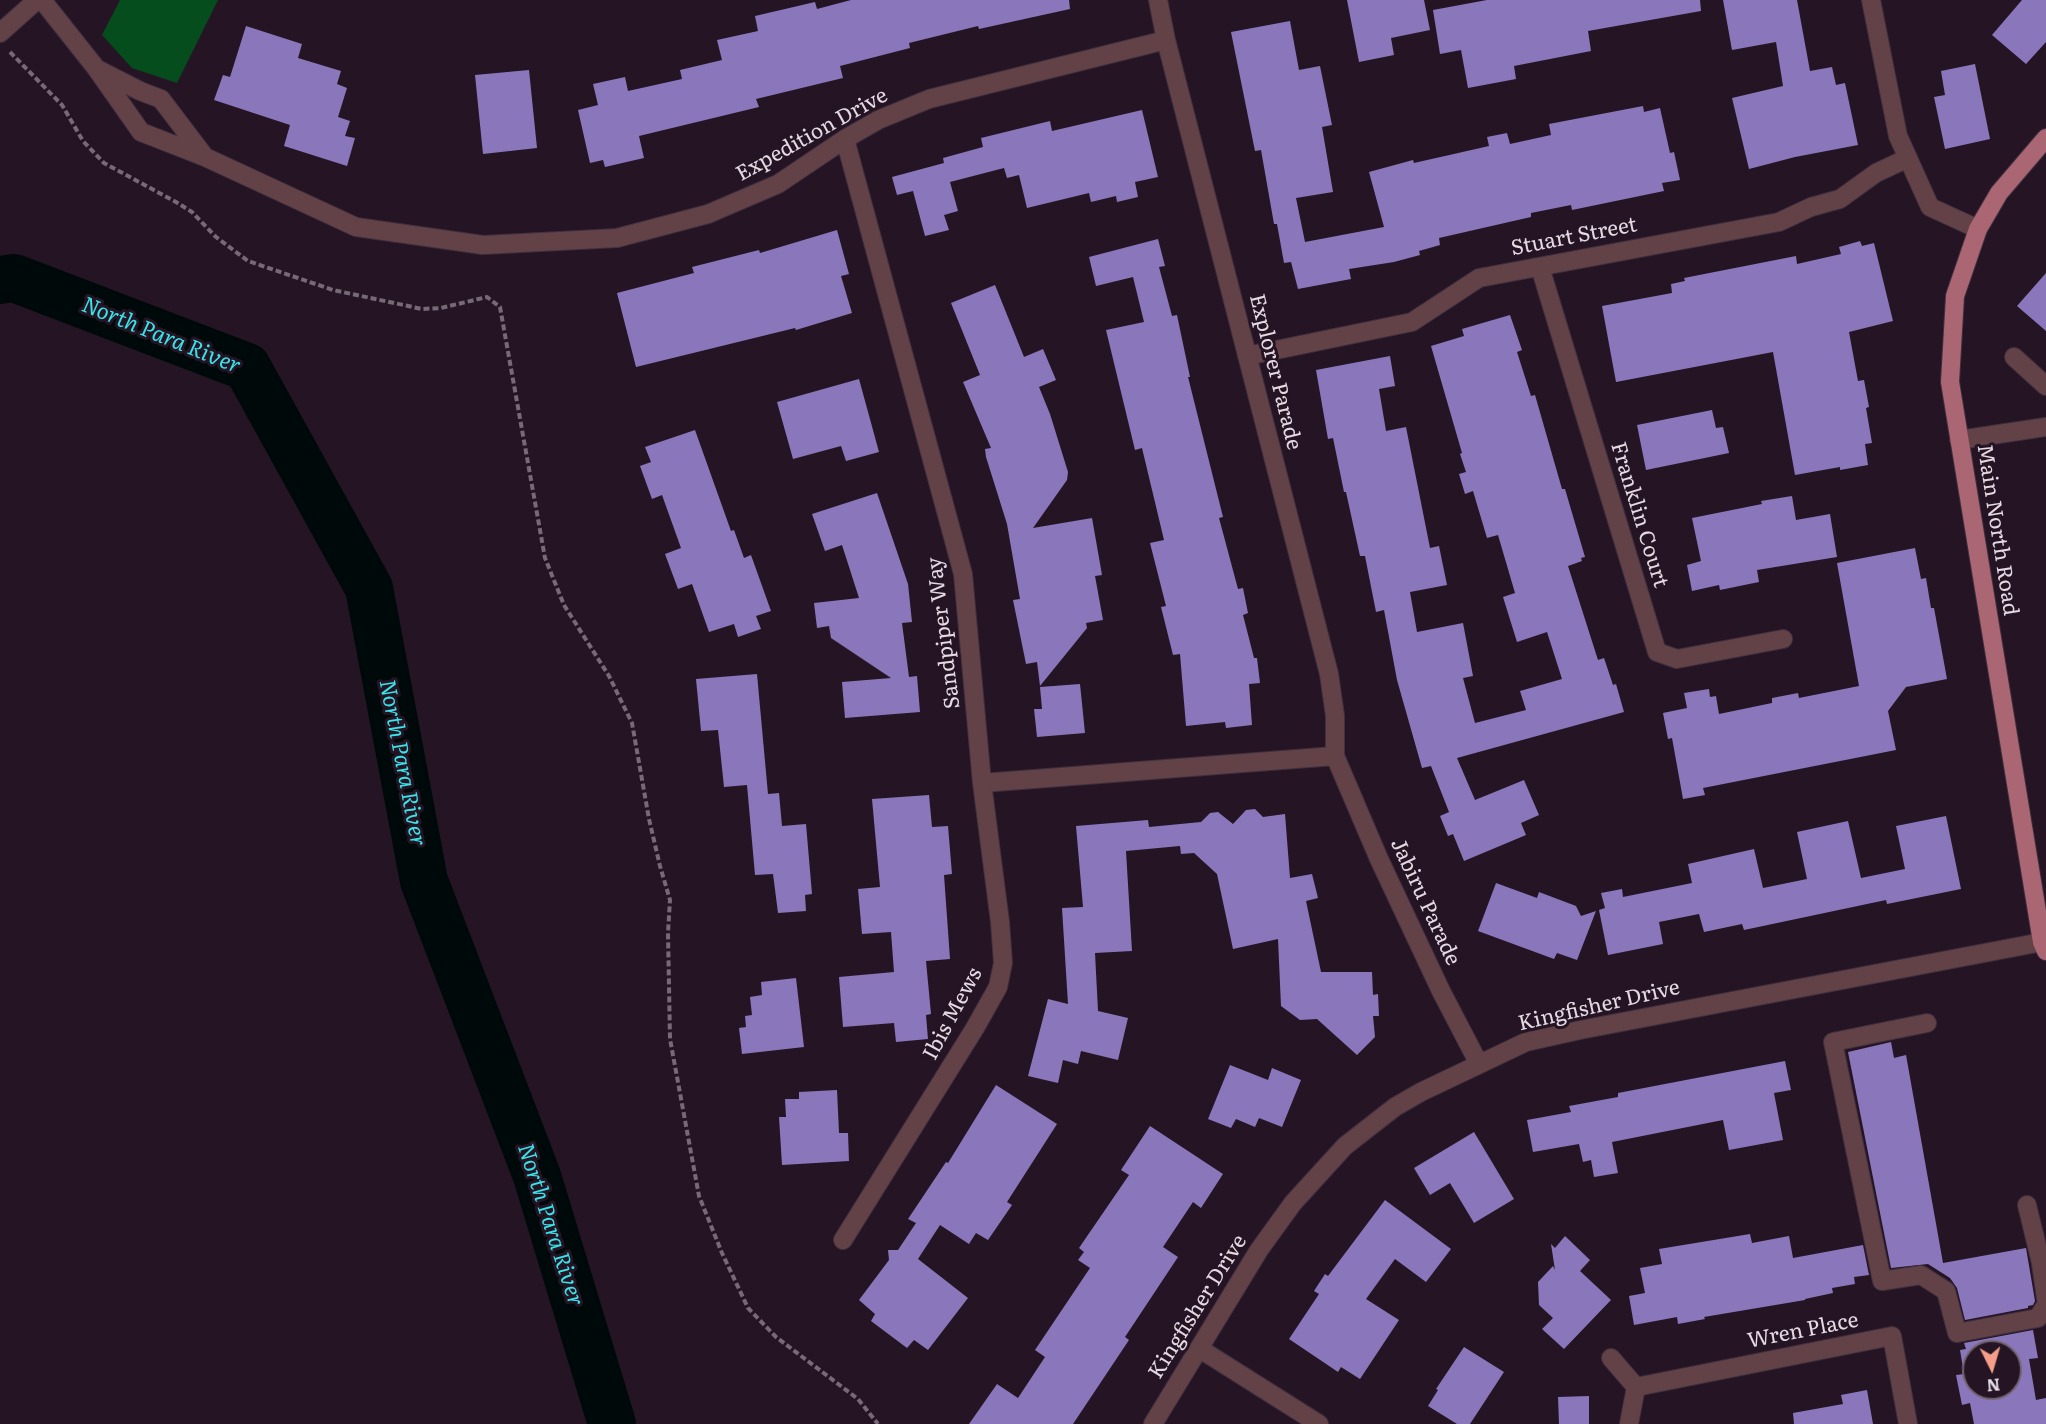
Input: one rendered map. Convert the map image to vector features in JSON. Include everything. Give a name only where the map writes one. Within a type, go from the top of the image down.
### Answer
[{"type":"main road","name":"Main North Road","points":[[2044,946],[1950,382],[1955,296],[1978,229],[1999,193],[2046,138]]},
{"type":"street","points":[[4,41],[37,0]]},
{"type":"street","name":"Expedition Drive","points":[[42,0],[96,68],[141,132],[205,157],[356,227],[483,246],[617,238],[708,214],[778,184],[878,120],[929,99],[1167,40]]},
{"type":"street","name":"Explorer Parade","points":[[1158,0],[1329,674],[1335,716],[1335,756]]},
{"type":"street","points":[[1871,0],[1898,136],[1930,207],[1978,229]]},
{"type":"street","name":"Expedition Drive","points":[[96,68],[140,91],[161,99],[205,157]]},
{"type":"street","name":"Sandpiper Way","points":[[845,139],[963,574],[982,783]]},
{"type":"street","name":"Stuart Street","points":[[1247,356],[1412,322],[1479,278],[1779,222],[1811,207],[1840,199],[1876,173],[1908,158]]},
{"type":"street","name":"Franklin Court","points":[[1540,267],[1657,652],[1677,659],[1783,639]]},
{"type":"street","points":[[2014,357],[2046,386]]},
{"type":"street","points":[[1959,440],[2046,426]]},
{"type":"street","points":[[982,783],[1335,756]]},
{"type":"street","name":"Jabiru Parade","points":[[1335,756],[1379,860],[1441,991],[1479,1064]]},
{"type":"street","name":"Ibis Mews","points":[[843,1240],[975,1028],[998,987],[1003,963],[1000,922],[982,783]]},
{"type":"street","name":"Kingfisher Drive","points":[[1153,1424],[1275,1226],[1345,1146],[1395,1107],[1526,1042],[1580,1030],[2044,946]]},
{"type":"street","points":[[1927,1023],[1833,1042],[1882,1281],[1921,1275],[1946,1291],[1957,1334],[2038,1318],[2046,1305]]},
{"type":"street","points":[[2027,1206],[2041,1263],[2046,1298]]},
{"type":"street","name":"Wren Place","points":[[1636,1387],[1892,1336],[1908,1424]]},
{"type":"street","points":[[1200,1349],[1319,1424]]},
{"type":"street","points":[[1611,1358],[1636,1387],[1629,1424]]},
{"type":"path","points":[[4,41],[62,105],[83,141],[104,163],[192,212],[216,237],[248,261],[333,290],[422,309],[441,308],[487,297],[500,307],[545,558],[564,605],[609,676],[632,723],[649,819],[670,900],[668,933],[670,1038],[699,1196],[748,1308],[776,1337],[858,1399],[878,1424]]},
{"type":"green space","points":[[120,0],[218,0],[177,83],[132,68],[102,35]]},
{"type":"building","points":[[851,0],[1069,0],[1070,9],[979,29],[978,26],[909,43],[910,48],[840,66],[843,78],[756,99],[759,107],[639,136],[644,158],[605,167],[603,160],[590,163],[578,110],[598,105],[593,84],[625,77],[628,91],[682,79],[680,70],[722,60],[717,40],[758,31],[755,16],[815,2],[817,9]]},
{"type":"building","points":[[1347,0],[1424,0],[1430,30],[1391,38],[1394,55],[1359,62]]},
{"type":"building","points":[[1487,0],[1700,0],[1701,11],[1588,31],[1591,51],[1514,66],[1516,79],[1468,88],[1461,50],[1440,54],[1433,10]]},
{"type":"building","points":[[1723,0],[1797,0],[1810,71],[1832,67],[1836,85],[1845,83],[1858,145],[1795,157],[1749,169],[1732,98],[1783,86],[1776,42],[1732,50]]},
{"type":"building","points":[[2022,0],[2046,0],[2046,42],[2026,64],[1992,35]]},
{"type":"building","points":[[1290,21],[1299,70],[1320,66],[1332,125],[1322,127],[1333,192],[1296,198],[1305,242],[1384,227],[1369,172],[1413,160],[1414,163],[1489,146],[1487,137],[1507,133],[1510,144],[1551,135],[1549,124],[1643,106],[1644,112],[1660,108],[1670,153],[1674,152],[1680,180],[1662,183],[1664,191],[1572,210],[1571,205],[1531,213],[1531,217],[1439,238],[1440,245],[1419,251],[1420,255],[1394,262],[1349,269],[1351,279],[1298,289],[1291,262],[1284,263],[1277,224],[1274,224],[1261,150],[1255,151],[1231,32]]},
{"type":"building","points":[[246,26],[302,44],[298,58],[341,71],[337,84],[347,88],[338,117],[350,121],[345,136],[355,138],[347,166],[284,146],[290,125],[214,100],[223,75],[230,77]]},
{"type":"building","points":[[1975,64],[1990,139],[1945,149],[1934,97],[1945,95],[1941,71]]},
{"type":"building","points":[[529,70],[537,148],[483,154],[475,75]]},
{"type":"building","points":[[1142,110],[1158,177],[1135,182],[1138,197],[1117,202],[1116,196],[1091,202],[1089,193],[1027,208],[1019,175],[1007,178],[1004,168],[950,182],[958,211],[944,215],[949,230],[925,236],[913,191],[897,195],[892,177],[944,163],[943,158],[983,147],[981,138],[1050,121],[1052,131]]},
{"type":"building","points":[[837,230],[849,274],[841,276],[852,313],[796,330],[795,328],[636,367],[617,293],[694,273],[692,267],[759,250],[760,253]]},
{"type":"building","points":[[1158,239],[1165,266],[1159,267],[1172,316],[1177,315],[1190,377],[1188,377],[1223,517],[1219,518],[1238,589],[1243,588],[1248,613],[1243,615],[1254,658],[1257,658],[1260,683],[1249,684],[1252,725],[1226,728],[1225,722],[1186,726],[1180,654],[1173,655],[1161,607],[1166,606],[1150,543],[1164,540],[1142,448],[1135,450],[1106,330],[1144,322],[1133,277],[1096,286],[1089,257]]},
{"type":"building","points":[[1860,241],[1862,246],[1874,243],[1893,321],[1849,332],[1858,381],[1864,380],[1869,407],[1866,408],[1872,443],[1865,444],[1868,465],[1840,470],[1840,467],[1795,475],[1773,352],[1616,382],[1602,306],[1672,293],[1671,284],[1685,281],[1684,278],[1796,256],[1797,264],[1841,254],[1839,247]]},
{"type":"building","points":[[2046,273],[2046,331],[2017,306]]},
{"type":"building","points":[[995,285],[1024,357],[1043,349],[1056,380],[1039,387],[1068,472],[1067,480],[1033,528],[1092,518],[1102,575],[1095,576],[1103,620],[1086,623],[1087,628],[1040,686],[1037,662],[1026,664],[1013,600],[1020,599],[1007,524],[986,457],[985,449],[991,448],[963,382],[980,375],[951,303]]},
{"type":"building","points":[[1510,315],[1522,350],[1517,352],[1531,396],[1535,395],[1562,489],[1565,489],[1585,557],[1581,558],[1582,561],[1568,566],[1598,660],[1604,658],[1613,685],[1616,684],[1624,712],[1457,758],[1475,800],[1524,780],[1539,815],[1521,823],[1526,835],[1464,861],[1453,834],[1448,836],[1440,816],[1449,812],[1431,766],[1422,768],[1397,680],[1384,610],[1376,612],[1365,556],[1360,556],[1333,438],[1328,439],[1316,370],[1390,356],[1395,386],[1379,389],[1386,431],[1406,427],[1430,548],[1439,546],[1447,585],[1410,592],[1417,632],[1463,623],[1473,676],[1463,678],[1475,723],[1526,710],[1520,691],[1562,679],[1547,632],[1517,642],[1503,597],[1515,593],[1498,535],[1487,538],[1473,491],[1465,494],[1459,474],[1466,472],[1460,454],[1462,453],[1431,346],[1464,336],[1462,329]]},
{"type":"building","points":[[859,379],[879,452],[846,461],[841,446],[793,459],[777,402]]},
{"type":"building","points":[[1712,410],[1716,428],[1723,427],[1729,453],[1646,470],[1637,425]]},
{"type":"building","points":[[695,430],[731,531],[734,530],[744,558],[751,555],[771,611],[756,616],[761,629],[738,637],[734,624],[709,632],[692,584],[678,589],[665,554],[681,548],[662,495],[652,499],[640,466],[651,462],[645,447]]},
{"type":"building","points":[[877,493],[908,584],[912,622],[902,623],[909,677],[917,676],[920,712],[845,718],[842,682],[891,678],[831,638],[829,626],[817,628],[814,603],[859,598],[842,545],[825,551],[812,514]]},
{"type":"building","points":[[1792,496],[1796,520],[1830,514],[1837,557],[1757,570],[1759,582],[1720,590],[1719,585],[1692,591],[1687,565],[1701,561],[1692,518]]},
{"type":"building","points":[[1915,548],[1921,579],[1926,578],[1931,608],[1934,608],[1947,679],[1906,687],[1888,711],[1896,750],[1703,788],[1705,795],[1683,799],[1672,738],[1668,739],[1663,713],[1687,708],[1684,693],[1709,689],[1710,697],[1716,696],[1719,714],[1772,703],[1772,698],[1798,693],[1799,698],[1859,686],[1837,563]]},
{"type":"building","points":[[757,674],[768,794],[779,793],[782,826],[806,824],[812,894],[805,895],[806,911],[778,913],[773,874],[755,875],[747,785],[724,787],[718,730],[701,731],[696,679]]},
{"type":"building","points":[[1080,684],[1085,733],[1037,737],[1034,709],[1042,709],[1040,687]]},
{"type":"building","points":[[929,795],[932,827],[948,826],[952,874],[944,875],[950,959],[926,961],[931,1014],[926,1015],[928,1039],[896,1042],[894,1023],[843,1027],[839,977],[894,972],[891,932],[862,934],[858,889],[880,887],[872,799]]},
{"type":"building","points":[[1255,809],[1263,817],[1285,814],[1290,878],[1312,874],[1318,898],[1306,901],[1321,972],[1372,972],[1373,995],[1378,994],[1379,1016],[1373,1016],[1375,1037],[1357,1055],[1317,1019],[1300,1020],[1281,1006],[1278,939],[1233,949],[1217,874],[1194,853],[1181,854],[1180,846],[1126,851],[1132,951],[1095,953],[1098,1011],[1128,1018],[1118,1060],[1081,1051],[1078,1064],[1063,1060],[1058,1083],[1028,1076],[1048,999],[1068,1004],[1062,908],[1083,907],[1076,826],[1148,820],[1149,827],[1201,822],[1210,813],[1218,812],[1233,824],[1246,810]]},
{"type":"building","points":[[1946,816],[1961,889],[1887,904],[1886,900],[1744,930],[1742,924],[1704,932],[1699,914],[1659,922],[1663,944],[1608,955],[1599,910],[1605,908],[1601,893],[1622,889],[1623,897],[1692,883],[1688,864],[1754,849],[1763,888],[1807,879],[1797,832],[1848,821],[1861,878],[1905,869],[1896,826]]},
{"type":"building","points":[[1496,883],[1537,898],[1539,892],[1576,906],[1581,916],[1596,911],[1577,960],[1557,953],[1554,959],[1478,931]]},
{"type":"building","points":[[796,978],[804,1047],[742,1054],[739,1028],[746,1027],[745,1016],[752,1015],[750,997],[762,995],[761,982]]},
{"type":"building","points":[[1891,1042],[1894,1058],[1906,1055],[1943,1263],[2026,1248],[2035,1301],[2028,1308],[1965,1320],[1957,1288],[1950,1278],[1928,1264],[1891,1268],[1848,1052]]},
{"type":"building","points":[[1785,1061],[1791,1090],[1774,1093],[1783,1140],[1729,1150],[1723,1120],[1612,1142],[1618,1173],[1594,1177],[1591,1160],[1583,1162],[1579,1144],[1533,1152],[1527,1120],[1571,1112],[1569,1106],[1618,1097],[1618,1093]]},
{"type":"building","points":[[1230,1065],[1268,1080],[1272,1068],[1301,1080],[1282,1127],[1259,1118],[1255,1127],[1236,1119],[1231,1128],[1208,1119]]},
{"type":"building","points":[[996,1085],[1057,1124],[1007,1202],[1012,1205],[988,1240],[976,1233],[969,1244],[940,1225],[918,1259],[968,1298],[928,1350],[914,1340],[907,1348],[871,1321],[875,1314],[859,1300],[889,1260],[888,1250],[898,1250],[916,1223],[908,1219],[946,1162],[948,1163]]},
{"type":"building","points":[[837,1090],[839,1133],[848,1133],[849,1161],[782,1165],[779,1117],[786,1117],[785,1099],[799,1099],[799,1092]]},
{"type":"building","points":[[1150,1126],[1223,1174],[1201,1208],[1193,1202],[1163,1247],[1178,1257],[1125,1337],[1129,1340],[1073,1424],[969,1424],[997,1384],[1018,1398],[1045,1357],[1035,1350],[1090,1268],[1078,1260],[1084,1252],[1079,1248],[1129,1175],[1121,1170]]},
{"type":"building","points":[[1474,1132],[1514,1199],[1474,1223],[1450,1183],[1430,1195],[1414,1168]]},
{"type":"building","points":[[1385,1200],[1451,1249],[1426,1282],[1395,1259],[1366,1299],[1399,1320],[1360,1379],[1341,1367],[1338,1372],[1289,1339],[1319,1294],[1314,1291],[1325,1274],[1328,1276]]},
{"type":"building","points":[[1750,1234],[1752,1243],[1789,1236],[1793,1258],[1863,1245],[1869,1275],[1854,1277],[1855,1284],[1832,1288],[1833,1293],[1805,1300],[1704,1317],[1705,1319],[1678,1324],[1677,1317],[1634,1325],[1629,1296],[1645,1293],[1640,1268],[1662,1264],[1659,1249]]},
{"type":"building","points":[[1565,1236],[1590,1260],[1580,1271],[1611,1300],[1564,1349],[1542,1329],[1553,1318],[1539,1305],[1538,1282],[1553,1266],[1555,1270],[1551,1244],[1555,1248]]},
{"type":"building","points":[[2033,1330],[2038,1358],[2029,1359],[2036,1400],[2046,1398],[2046,1424],[1974,1424],[1970,1403],[1962,1405],[1956,1375],[1962,1374],[1962,1400],[2022,1400],[2022,1340],[1980,1340]]},
{"type":"building","points":[[1464,1347],[1504,1372],[1470,1424],[1457,1424],[1428,1406],[1438,1390],[1436,1389]]},
{"type":"building","points":[[1867,1390],[1873,1424],[1794,1424],[1793,1413],[1843,1404],[1841,1395]]},
{"type":"building","points":[[1589,1396],[1589,1424],[1559,1424],[1558,1397]]},
{"type":"waterway","name":"North Para River","points":[[0,280],[14,278],[247,367],[369,588],[424,881],[537,1176],[612,1424]]}]
